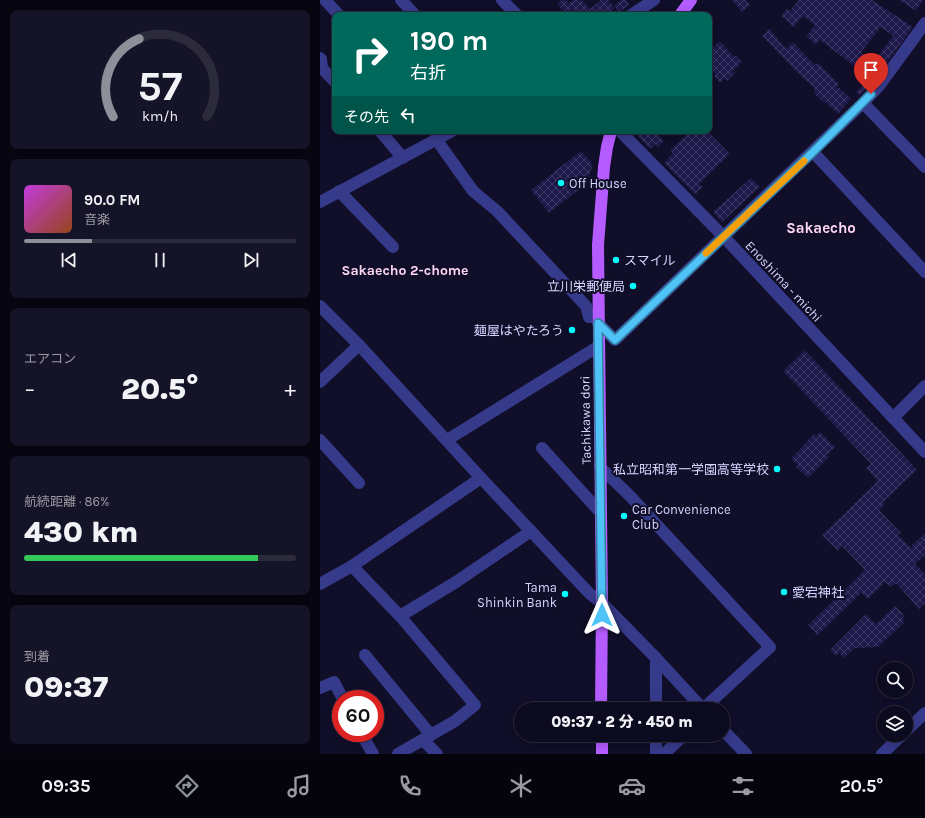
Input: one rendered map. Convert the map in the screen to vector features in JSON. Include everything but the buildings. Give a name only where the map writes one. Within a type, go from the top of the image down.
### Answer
[{"type":"main road","points":[[682,12],[691,0]]},
{"type":"main road","name":"Tachikawa dori","points":[[601,702],[602,603],[598,245],[600,203],[606,147],[610,134]]},
{"type":"main road","points":[[602,742],[602,754]]},
{"type":"street","points":[[401,0],[412,12]]},
{"type":"street","points":[[502,0],[514,12]]},
{"type":"street","points":[[636,12],[654,0]]},
{"type":"street","points":[[330,2],[337,12]]},
{"type":"street","points":[[436,140],[473,191],[497,211],[586,306],[589,317],[598,320],[615,340],[863,103],[921,36],[925,23]]},
{"type":"street","points":[[320,58],[322,68],[332,79]]},
{"type":"street","points":[[863,103],[925,167]]},
{"type":"street","points":[[383,134],[403,158]]},
{"type":"street","points":[[320,202],[446,134]]},
{"type":"street","name":"Enoshima - michi","points":[[623,134],[724,237],[925,452]]},
{"type":"street","points":[[813,152],[925,272]]},
{"type":"street","points":[[339,191],[393,247]]},
{"type":"street","points":[[320,306],[359,345],[590,594],[602,603],[697,702]]},
{"type":"street","points":[[320,382],[359,345]]},
{"type":"street","points":[[447,440],[598,346]]},
{"type":"street","points":[[893,418],[925,386]]},
{"type":"street","points":[[320,440],[359,483]]},
{"type":"street","points":[[542,448],[600,512]]},
{"type":"street","points":[[600,467],[630,496],[770,647],[711,702]]},
{"type":"street","points":[[320,584],[352,566],[481,478]]},
{"type":"street","points":[[400,616],[456,582],[531,531]]},
{"type":"street","points":[[352,566],[400,616],[475,705],[455,721],[398,754]]},
{"type":"street","points":[[365,655],[427,737],[437,754]]},
{"type":"street","points":[[656,658],[656,702]]},
{"type":"street","points":[[320,688],[334,682],[338,690]]},
{"type":"street","points":[[913,724],[925,713]]},
{"type":"street","points":[[730,737],[746,754]]},
{"type":"street","points":[[366,742],[373,754]]},
{"type":"street","points":[[656,742],[656,754]]},
{"type":"street","points":[[664,754],[677,742]]},
{"type":"street","points":[[882,754],[895,742]]},
{"type":"slow traffic","points":[[706,253],[804,161]]},
{"type":"place","name":"Off House","points":[[561,183]]},
{"type":"place","name":"スマイル","points":[[616,260]]},
{"type":"place","name":"立川栄郵便局","points":[[633,286]]},
{"type":"place","name":"麺屋はやたろう","points":[[572,330]]},
{"type":"place","name":"私立昭和第一学園高等学校","points":[[777,469]]},
{"type":"place","name":"Car Convenience Club","points":[[624,516]]},
{"type":"place","name":"愛宕神社","points":[[784,592]]},
{"type":"place","name":"Tama Shinkin Bank","points":[[565,594]]},
{"type":"district","name":"Sakaecho","points":[[821,228]]},
{"type":"district","name":"Sakaecho 2-chome","points":[[405,270]]},
{"type":"route","points":[[602,615],[598,323],[615,340],[813,152],[871,94]]}]
